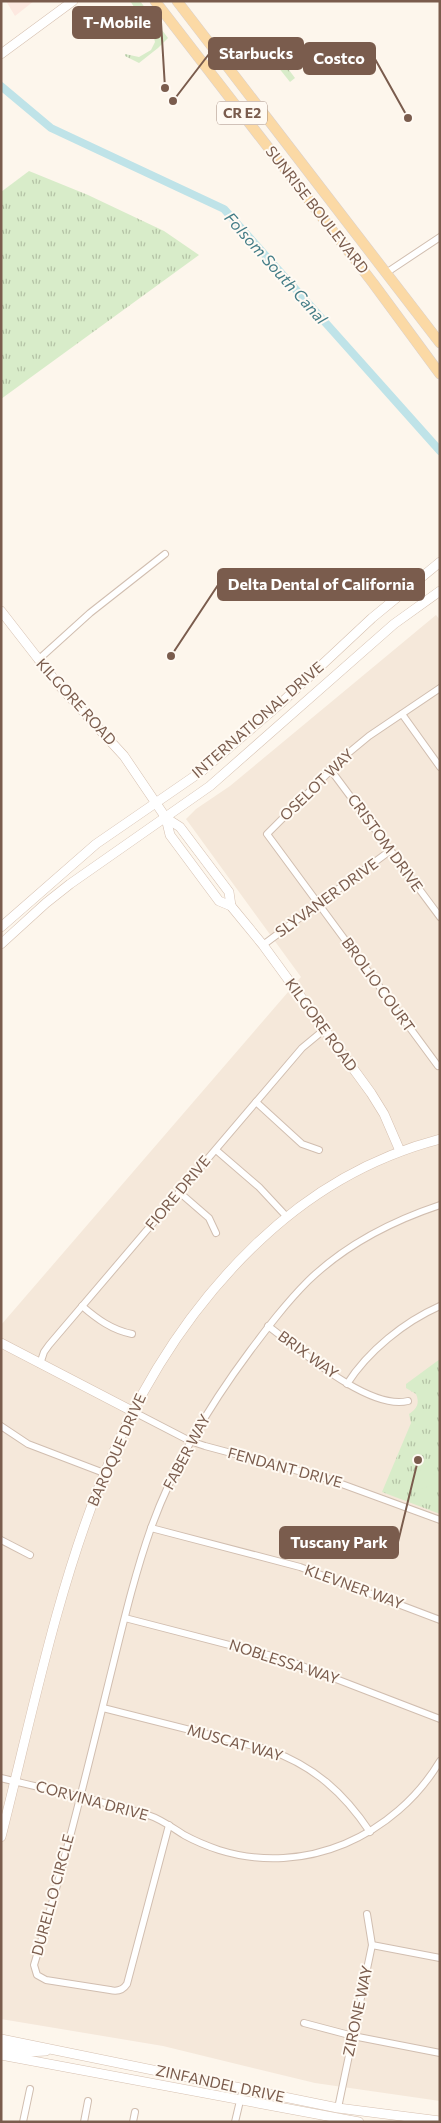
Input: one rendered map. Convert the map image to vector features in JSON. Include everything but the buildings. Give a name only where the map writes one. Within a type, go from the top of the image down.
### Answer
[{"type":"main road","name":"SUNRISE BOULEVARD","points":[[155,1],[348,250],[440,374]]},
{"type":"main road","name":"SUNRISE BOULEVARD","points":[[178,1],[440,343]]},
{"type":"main road","points":[[348,250],[362,258],[372,271],[377,274],[386,274]]},
{"type":"street","points":[[1,54],[73,1]]},
{"type":"street","points":[[386,274],[440,237]]},
{"type":"street","points":[[38,660],[90,613],[165,554]]},
{"type":"street","name":"INTERNATIONAL DRIVE","points":[[2,927],[96,844],[202,771],[280,704],[372,618],[440,562]]},
{"type":"street","name":"INTERNATIONAL DRIVE","points":[[1,944],[70,884],[210,786],[394,624],[440,591]]},
{"type":"street","name":"KILGORE ROAD","points":[[1,611],[38,660],[124,756],[166,818],[170,835],[219,901],[231,906],[263,945],[371,1093],[384,1114],[400,1152]]},
{"type":"street","name":"OSELOT WAY","points":[[319,904],[267,834],[330,769],[369,736],[440,688]]},
{"type":"street","points":[[402,714],[440,767]]},
{"type":"street","name":"CRISTOM DRIVE","points":[[330,769],[440,917]]},
{"type":"street","name":"SLYVANER DRIVE","points":[[263,945],[390,850]]},
{"type":"street","name":"BROLIO COURT","points":[[319,904],[438,1066]]},
{"type":"street","name":"FIORE DRIVE","points":[[40,1364],[44,1352],[49,1345],[82,1306],[302,1048],[325,1029]]},
{"type":"street","points":[[256,1102],[302,1144],[318,1150]]},
{"type":"street","name":"BAROQUE DRIVE","points":[[1,1837],[66,1584],[104,1473],[132,1411],[165,1354],[195,1311],[238,1261],[286,1216],[336,1181],[362,1167],[440,1139]]},
{"type":"street","points":[[216,1150],[259,1187],[286,1216]]},
{"type":"street","points":[[179,1192],[208,1218],[216,1233]]},
{"type":"street","name":"FABER WAY","points":[[80,1798],[125,1618],[151,1528],[174,1473],[190,1441],[229,1379],[268,1326],[309,1280],[356,1244],[397,1221],[440,1205]]},
{"type":"street","points":[[82,1306],[118,1332],[132,1334]]},
{"type":"street","points":[[347,1384],[361,1364],[389,1338],[413,1320],[440,1306]]},
{"type":"street","name":"BRIX WAY","points":[[268,1326],[347,1384],[376,1397],[399,1403],[408,1401]]},
{"type":"street","points":[[1,1343],[132,1411]]},
{"type":"street","name":"FENDANT DRIVE","points":[[132,1411],[190,1441],[328,1478],[440,1520]]},
{"type":"street","points":[[1,1426],[28,1444],[45,1452],[104,1473]]},
{"type":"street","name":"KLEVNER WAY","points":[[151,1528],[300,1567],[440,1620]]},
{"type":"street","points":[[1,1540],[30,1555]]},
{"type":"street","name":"NOBLESSA WAY","points":[[125,1618],[284,1659],[440,1719]]},
{"type":"street","name":"MUSCAT WAY","points":[[103,1708],[269,1750],[294,1760],[310,1769],[336,1789],[354,1809],[370,1832]]},
{"type":"street","name":"CORVINA DRIVE","points":[[1,1778],[148,1815],[219,1850],[261,1857],[310,1854],[351,1842],[370,1832],[404,1807],[418,1792],[440,1761]]},
{"type":"street","name":"DURELLO CIRCLE","points":[[80,1798],[34,1965],[38,1975],[46,1980],[114,1991],[124,1988],[127,1984],[169,1825]]},
{"type":"street","name":"ZIRONE WAY","points":[[338,2108],[372,1946],[367,1914]]},
{"type":"street","points":[[372,1946],[440,1958]]},
{"type":"street","points":[[304,2023],[353,2036],[440,2053]]},
{"type":"street","name":"ZINFANDEL DRIVE","points":[[1,2039],[338,2108],[440,2121]]},
{"type":"street","points":[[1,2047],[27,2052],[56,2050]]},
{"type":"street","name":"ZINFANDEL DRIVE","points":[[1,2054],[240,2099],[339,2120],[359,2122]]},
{"type":"street","points":[[235,2122],[243,2088]]},
{"type":"street","points":[[23,2122],[30,2089]]},
{"type":"street","points":[[84,2122],[88,2101]]},
{"type":"street","points":[[133,2122],[136,2112]]},
{"type":"shaded area","points":[[6,1],[34,1],[15,16]]},
{"type":"shaded area","points":[[436,615],[440,620],[440,2101],[315,2083],[163,2046],[1,2019],[1,1325],[301,977],[186,819],[196,809],[230,786]]},
{"type":"green space","points":[[130,1],[140,1],[168,38],[139,63],[125,56],[125,54],[139,57],[151,50],[155,42],[153,34]]},
{"type":"green space","points":[[274,54],[277,54],[295,78],[290,82],[274,62]]},
{"type":"green space","points":[[29,171],[88,195],[164,231],[199,255],[1,399],[1,192]]},
{"type":"green space","points":[[440,1359],[440,1514],[382,1492],[411,1423],[409,1414],[416,1408],[418,1403],[416,1394],[406,1388],[406,1384]]},
{"type":"green space","points":[[431,1466],[437,1483],[416,1491],[410,1474]]},
{"type":"waterway","name":"Folsom South Canal","points":[[1,86],[51,128],[224,209],[440,451]]},
{"type":"place","name":"T-Mobile","points":[[165,88]]},
{"type":"place","name":"Starbucks","points":[[173,101]]},
{"type":"place","name":"Costco","points":[[408,118]]},
{"type":"place","name":"Delta Dental of California","points":[[171,656]]},
{"type":"place","name":"Tuscany Park","points":[[418,1460]]}]
